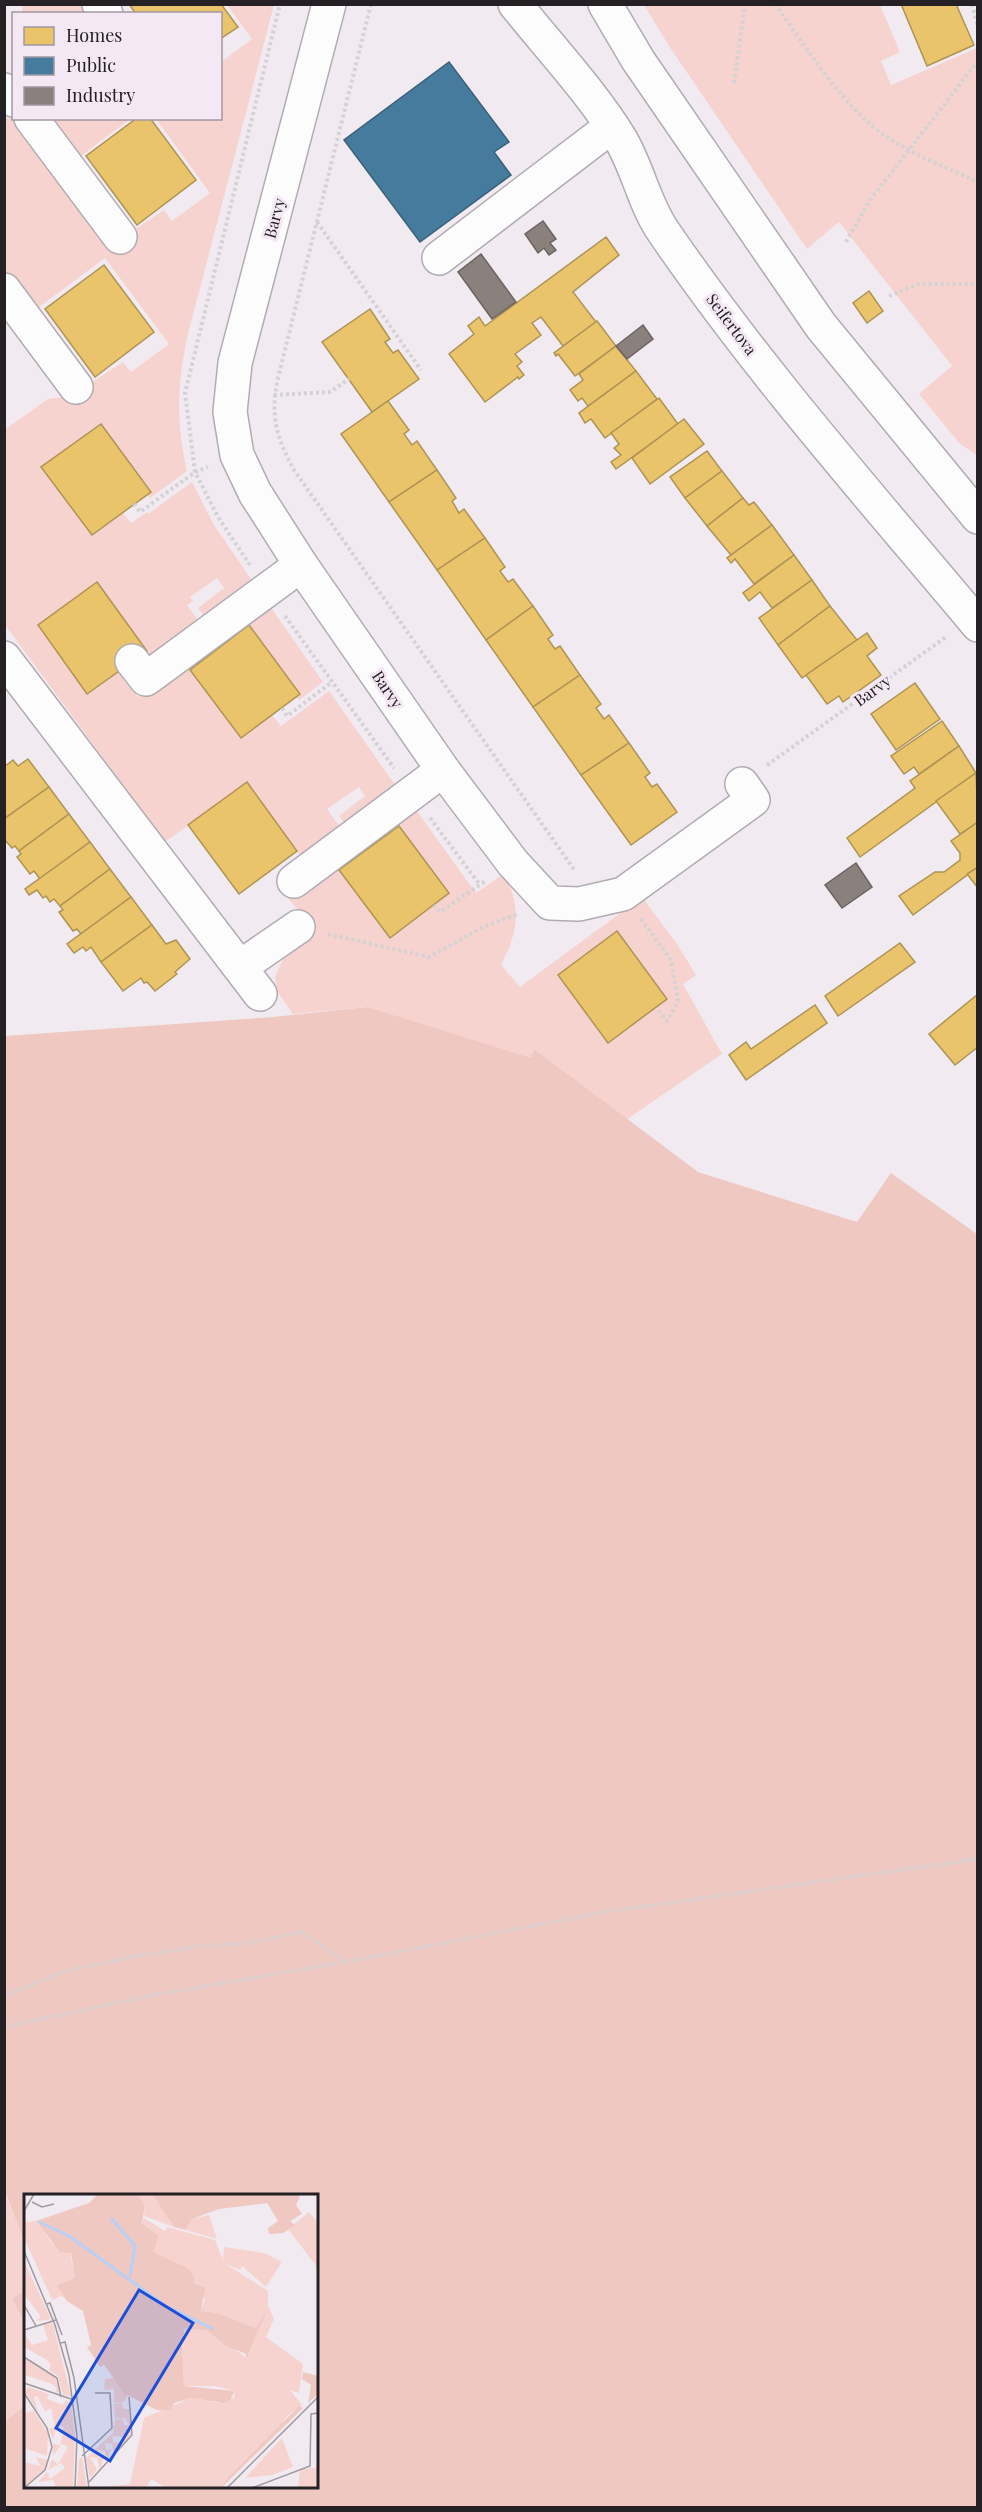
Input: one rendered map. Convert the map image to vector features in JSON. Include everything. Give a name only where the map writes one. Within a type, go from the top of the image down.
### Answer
[{"type":"street","name":"Barvy","points":[[329,4],[235,363],[230,412],[237,455],[255,493],[301,565],[443,770],[513,863],[550,903],[579,904],[623,894],[753,800],[742,784]]},
{"type":"street","name":"Seifertova","points":[[515,4],[593,98],[612,126],[622,142],[661,229],[731,325],[842,465],[978,625]]},
{"type":"street","points":[[605,4],[638,60],[820,326],[976,512]]},
{"type":"street","points":[[32,120],[120,237]]},
{"type":"street","points":[[439,258],[612,126]]},
{"type":"street","points":[[4,290],[76,387]]},
{"type":"street","points":[[132,661],[146,679],[301,565]]},
{"type":"street","points":[[4,658],[260,994]]},
{"type":"street","points":[[294,881],[443,770]]},
{"type":"street","points":[[240,968],[298,927]]},
{"type":"path","points":[[280,4],[185,393],[195,472],[218,517],[267,590],[412,794],[480,885]]},
{"type":"path","points":[[371,4],[274,395],[273,419],[282,449],[294,470],[580,879]]},
{"type":"path","points":[[734,83],[745,4]]},
{"type":"path","points":[[775,4],[839,89],[869,124],[909,150],[978,182]]},
{"type":"path","points":[[972,4],[978,28]]},
{"type":"path","points":[[846,242],[870,200],[978,61]]},
{"type":"path","points":[[316,222],[421,370]]},
{"type":"path","points":[[889,296],[919,284],[978,284]]},
{"type":"path","points":[[274,395],[330,392],[349,379]]},
{"type":"path","points":[[134,504],[140,512],[195,472],[237,455]]},
{"type":"path","name":"Barvy","points":[[742,784],[920,656]]},
{"type":"path","points":[[282,708],[287,716],[332,682]]},
{"type":"path","points":[[435,905],[440,912],[513,863]]},
{"type":"path","points":[[623,894],[671,960],[678,1001],[667,1021],[659,1011]]},
{"type":"path","points":[[298,927],[429,957],[485,926]]},
{"type":"path","points":[[4,2027],[154,1995],[345,1962],[605,1912],[978,1859]]},
{"type":"path","points":[[4,1996],[62,1972],[126,1958],[202,1946],[243,1944],[302,1932],[345,1962]]},
{"type":"shaded area","points":[[23,4],[90,5],[95,12],[22,12]]},
{"type":"shaded area","points":[[227,5],[274,5],[187,338],[179,404],[181,436],[187,471],[150,498],[148,495],[151,491],[101,424],[42,467],[92,535],[123,513],[131,523],[147,512],[148,514],[192,482],[214,525],[257,588],[209,623],[198,608],[224,588],[217,578],[190,597],[193,601],[187,605],[203,627],[155,661],[97,582],[38,626],[87,694],[119,671],[138,697],[267,602],[323,682],[299,700],[296,697],[300,693],[249,625],[190,670],[241,738],[272,715],[281,726],[329,691],[400,792],[349,829],[339,816],[365,796],[359,787],[327,809],[344,833],[305,862],[247,783],[165,842],[5,625],[4,430],[48,399],[71,396],[123,362],[131,372],[169,344],[105,258],[31,315],[5,278],[5,120],[9,116],[12,120],[19,120],[113,244],[164,210],[172,221],[210,193],[157,120],[222,120],[222,61],[252,39]]},
{"type":"shaded area","points":[[644,5],[880,5],[900,52],[881,61],[891,85],[977,48],[977,455],[960,444],[919,394],[952,366],[839,222],[807,249],[669,46]]},
{"type":"shaded area","points":[[41,120],[129,120],[73,162]]},
{"type":"shaded area","points":[[411,803],[476,893],[505,873],[514,898],[516,920],[511,941],[501,965],[520,987],[642,897],[677,944],[696,975],[683,984],[722,1054],[626,1120],[534,1049],[531,1059],[368,1007],[293,1014],[277,991],[275,977],[285,955],[298,910],[286,896]]},
{"type":"shaded area","points":[[368,1007],[531,1058],[534,1049],[698,1172],[857,1222],[891,1173],[977,1234],[977,2507],[5,2507],[5,2422],[24,2406],[24,2488],[318,2488],[318,2194],[24,2194],[24,2240],[5,2192],[5,1036],[273,1017]]},
{"type":"shaded area","points":[[4,2192],[24,2238],[24,2291],[12,2299],[24,2321],[24,2406],[5,2422]]},
{"type":"shaded area","points":[[24,2291],[24,2321],[12,2299]]},
{"type":"building: Homes","points":[[129,4],[221,4],[238,27],[222,38],[222,12],[135,12]]},
{"type":"building: Homes","points":[[901,4],[956,4],[974,45],[927,66]]},
{"type":"building: Homes","points":[[134,120],[151,120],[196,180],[137,225],[86,156]]},
{"type":"building: Homes","points":[[606,237],[619,255],[573,292],[596,322],[563,346],[541,317],[532,323],[541,335],[515,354],[522,362],[517,366],[524,375],[485,402],[449,354],[474,334],[468,326],[479,317],[485,326]]},
{"type":"building: Homes","points":[[104,265],[154,332],[95,377],[45,309]]},
{"type":"building: Homes","points":[[869,291],[883,311],[867,323],[853,303]]},
{"type":"building: Homes","points":[[370,309],[390,339],[385,342],[393,353],[398,350],[419,379],[372,412],[322,342]]},
{"type":"building: Homes","points":[[597,321],[616,346],[575,376],[558,354],[556,356],[554,353]]},
{"type":"building: Homes","points":[[616,346],[636,371],[588,406],[582,398],[578,401],[570,390],[583,380],[579,374]]},
{"type":"building: Homes","points":[[636,371],[657,399],[605,438],[591,419],[585,423],[579,413]]},
{"type":"building: Homes","points":[[659,398],[678,424],[616,469],[611,462],[621,455],[614,448],[619,444],[611,433]]},
{"type":"building: Homes","points":[[388,401],[409,430],[404,434],[412,445],[417,441],[437,470],[389,502],[341,434]]},
{"type":"building: Homes","points":[[684,419],[704,444],[650,484],[632,458]]},
{"type":"building: Homes","points":[[101,424],[151,492],[92,535],[41,467]]},
{"type":"building: Homes","points":[[707,451],[722,471],[685,498],[670,477]]},
{"type":"building: Homes","points":[[437,470],[456,498],[452,501],[459,513],[464,509],[485,538],[437,570],[389,502]]},
{"type":"building: Homes","points":[[722,471],[743,498],[707,526],[685,498]]},
{"type":"building: Homes","points":[[743,498],[749,505],[754,502],[772,525],[731,555],[707,526]]},
{"type":"building: Homes","points":[[772,525],[794,555],[754,584],[735,559],[731,563],[727,558]]},
{"type":"building: Homes","points":[[485,538],[505,567],[500,571],[508,582],[513,579],[533,606],[486,640],[437,570]]},
{"type":"building: Homes","points":[[794,555],[812,580],[772,608],[760,592],[749,601],[743,593]]},
{"type":"building: Homes","points":[[812,580],[830,606],[778,645],[759,618]]},
{"type":"building: Homes","points":[[97,582],[147,651],[87,694],[38,625]]},
{"type":"building: Homes","points":[[533,606],[553,635],[548,639],[555,649],[560,646],[580,675],[533,707],[486,640]]},
{"type":"building: Homes","points":[[830,606],[857,640],[802,678],[778,645]]},
{"type":"building: Homes","points":[[249,625],[300,694],[241,738],[190,670]]},
{"type":"building: Homes","points":[[867,633],[877,648],[867,656],[881,675],[843,702],[839,696],[827,704],[806,675]]},
{"type":"building: Homes","points":[[580,675],[601,704],[596,708],[604,719],[609,715],[629,743],[581,775],[533,707]]},
{"type":"building: Homes","points":[[915,683],[940,719],[896,750],[871,714]]},
{"type":"building: Homes","points":[[942,721],[959,746],[919,774],[914,767],[904,774],[891,756]]},
{"type":"building: Homes","points":[[629,743],[650,773],[645,777],[652,787],[657,784],[677,812],[631,845],[581,775]]},
{"type":"building: Homes","points":[[959,746],[976,773],[860,857],[847,838],[915,788],[910,781]]},
{"type":"building: Homes","points":[[28,759],[49,787],[4,819],[4,767],[13,760],[18,766]]},
{"type":"building: Homes","points":[[976,773],[978,822],[960,834],[936,801]]},
{"type":"building: Homes","points":[[247,782],[297,851],[239,894],[188,825]]},
{"type":"building: Homes","points":[[49,787],[69,814],[19,851],[15,846],[12,848],[4,839],[4,819]]},
{"type":"building: Homes","points":[[69,814],[90,842],[40,879],[34,871],[30,874],[17,857],[21,854],[19,851]]},
{"type":"building: Homes","points":[[978,822],[978,867],[913,915],[899,896],[935,872],[944,872],[960,860],[960,853],[951,841]]},
{"type":"building: Homes","points":[[399,826],[449,893],[390,938],[339,870]]},
{"type":"building: Homes","points":[[90,842],[110,869],[60,906],[54,899],[50,902],[46,896],[43,898],[37,890],[29,895],[25,889]]},
{"type":"building: Homes","points":[[978,867],[978,888],[967,874]]},
{"type":"building: Homes","points":[[110,869],[131,897],[81,934],[77,929],[73,931],[59,912],[63,910],[60,906]]},
{"type":"building: Homes","points":[[131,897],[152,925],[101,962],[91,947],[86,951],[83,947],[74,953],[67,944]]},
{"type":"building: Homes","points":[[152,925],[166,944],[176,940],[190,959],[175,972],[177,974],[155,991],[141,978],[123,991],[101,962]]},
{"type":"building: Homes","points":[[617,931],[667,999],[608,1043],[558,975]]},
{"type":"building: Homes","points":[[900,943],[915,962],[838,1016],[825,996]]},
{"type":"building: Homes","points":[[978,994],[978,1047],[955,1065],[929,1034]]},
{"type":"building: Homes","points":[[815,1005],[827,1023],[746,1080],[729,1055],[746,1042],[751,1049]]},
{"type":"building: Public","points":[[449,62],[509,142],[494,152],[511,175],[420,242],[344,140]]},
{"type":"building: Industry","points":[[543,221],[556,239],[550,243],[556,250],[549,255],[544,248],[538,253],[525,234]]},
{"type":"building: Industry","points":[[481,254],[516,302],[492,319],[458,272]]},
{"type":"building: Industry","points":[[643,325],[653,339],[627,359],[616,346]]},
{"type":"building: Industry","points":[[856,863],[872,887],[842,908],[825,885]]}]
